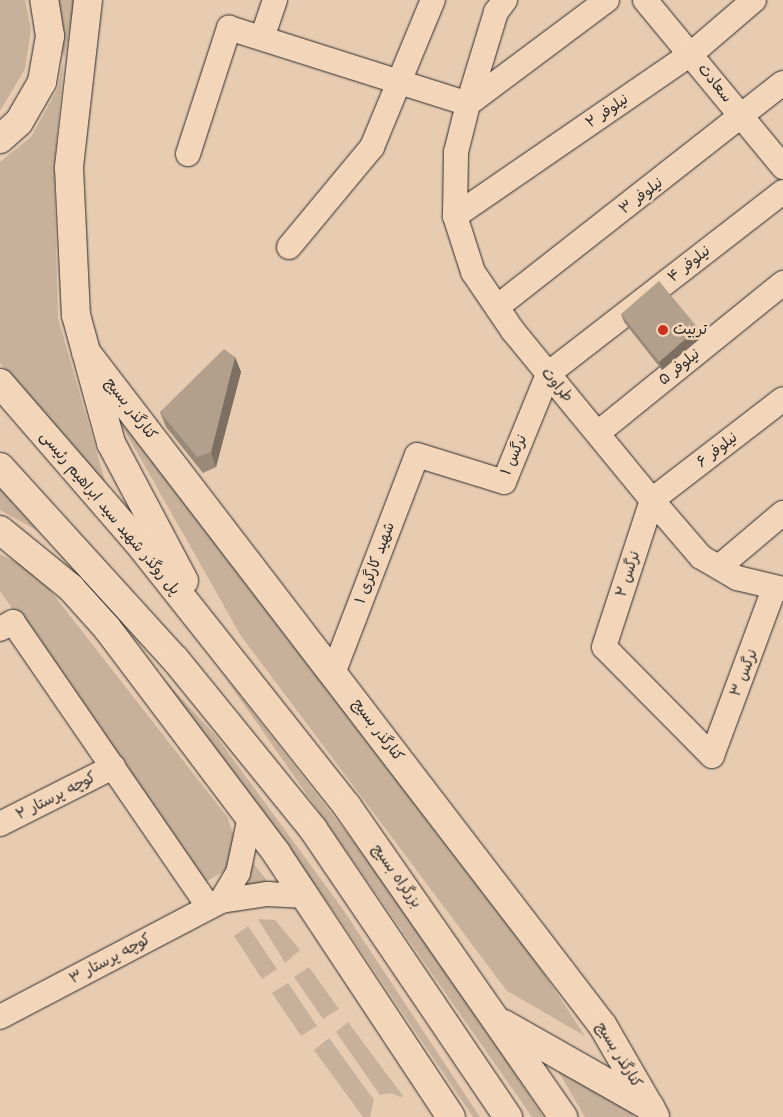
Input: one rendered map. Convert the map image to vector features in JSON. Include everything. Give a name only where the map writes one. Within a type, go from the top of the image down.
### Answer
[{"type":"main road","points":[[0,139],[19,122],[42,82],[50,36],[44,0]]},
{"type":"main road","points":[[88,0],[69,168],[76,315],[111,443],[218,644]]},
{"type":"main road","name":"کنارگذر بسیج","points":[[86,352],[334,671],[603,1026],[653,1112]]},
{"type":"main road","name":"پل روگذر شهید سید ابراهیم رئیسی","points":[[0,382],[137,541],[218,644]]},
{"type":"main road","points":[[0,467],[175,659],[313,829],[507,1116]]},
{"type":"main road","points":[[0,530],[71,588],[107,628],[250,817],[306,896],[451,1117]]},
{"type":"main road","name":"بزرگراه بسیج","points":[[218,644],[347,806],[563,1117]]},
{"type":"main road","points":[[498,1021],[653,1112]]},
{"type":"street","points":[[262,38],[275,0]]},
{"type":"street","points":[[289,247],[372,147],[433,0]]},
{"type":"street","name":"طراوت","points":[[505,0],[496,12],[468,104],[456,152],[455,216],[474,272],[497,307],[548,374],[599,432],[652,500],[701,556],[737,578],[779,589]]},
{"type":"street","points":[[188,154],[229,28],[468,104],[607,0]]},
{"type":"street","name":"سعادت","points":[[645,0],[783,167]]},
{"type":"street","name":"نیلوفر ۲","points":[[455,216],[691,54],[754,0]]},
{"type":"street","name":"نیلوفر ۳","points":[[497,307],[743,118],[783,83]]},
{"type":"street","name":"نیلوفر ۴","points":[[548,374],[783,192]]},
{"type":"street","name":"نیلوفر ۵","points":[[599,432],[783,283]]},
{"type":"street","name":"نرگس ۱","points":[[417,455],[504,482],[548,374]]},
{"type":"street","name":"نیلوفر ۶","points":[[652,500],[783,399]]},
{"type":"street","name":"شهید کارگری ۱","points":[[334,671],[417,455]]},
{"type":"street","name":"نرگس ۲","points":[[652,500],[604,647],[712,756]]},
{"type":"street","points":[[719,567],[783,512]]},
{"type":"street","name":"نرگس ۳","points":[[712,756],[779,589]]},
{"type":"street","points":[[6,625],[215,904]]},
{"type":"street","name":"کوچه پرستار ۲","points":[[0,824],[113,767]]},
{"type":"street","points":[[215,904],[238,872],[250,817]]},
{"type":"street","points":[[215,904],[267,894],[306,896]]},
{"type":"street","name":"کوچه پرستار ۳","points":[[0,1017],[215,904]]},
{"type":"shaded area","points":[[0,0],[25,0],[31,30],[25,69],[0,111]]},
{"type":"shaded area","points":[[55,0],[75,0],[64,59]]},
{"type":"shaded area","points":[[64,59],[54,168],[58,318],[107,488],[0,363],[0,162],[31,137],[57,90]]},
{"type":"shaded area","points":[[117,417],[376,745],[537,963],[585,1036],[507,991],[241,636]]},
{"type":"shaded area","points":[[0,488],[38,531],[0,510]]},
{"type":"shaded area","points":[[0,554],[35,571],[228,818],[235,840],[225,871],[203,883],[0,591]]},
{"type":"shaded area","points":[[157,672],[216,736],[342,908],[480,1117],[473,1117],[335,913]]},
{"type":"shaded area","points":[[222,673],[395,895],[544,1117],[532,1117]]},
{"type":"shaded area","points":[[253,863],[269,883],[242,885]]},
{"type":"shaded area","points":[[258,919],[275,920],[300,950],[285,963]]},
{"type":"shaded area","points":[[248,926],[277,969],[262,979],[234,936]]},
{"type":"shaded area","points":[[309,967],[339,1009],[323,1019],[294,977]]},
{"type":"shaded area","points":[[288,983],[317,1026],[301,1036],[272,993]]},
{"type":"shaded area","points":[[348,1022],[403,1096],[390,1093],[380,1095],[336,1032]]},
{"type":"shaded area","points":[[329,1038],[374,1100],[370,1117],[363,1117],[314,1050]]},
{"type":"shaded area","points":[[552,1061],[630,1110],[634,1117],[585,1117]]},
{"type":"building","name":"تربیت","points":[[659,281],[698,328],[659,362],[621,314]]},
{"type":"building","points":[[224,349],[235,357],[211,452],[197,457],[160,412]]},
{"type":"place","name":"تربیت","points":[[663,330]]}]
